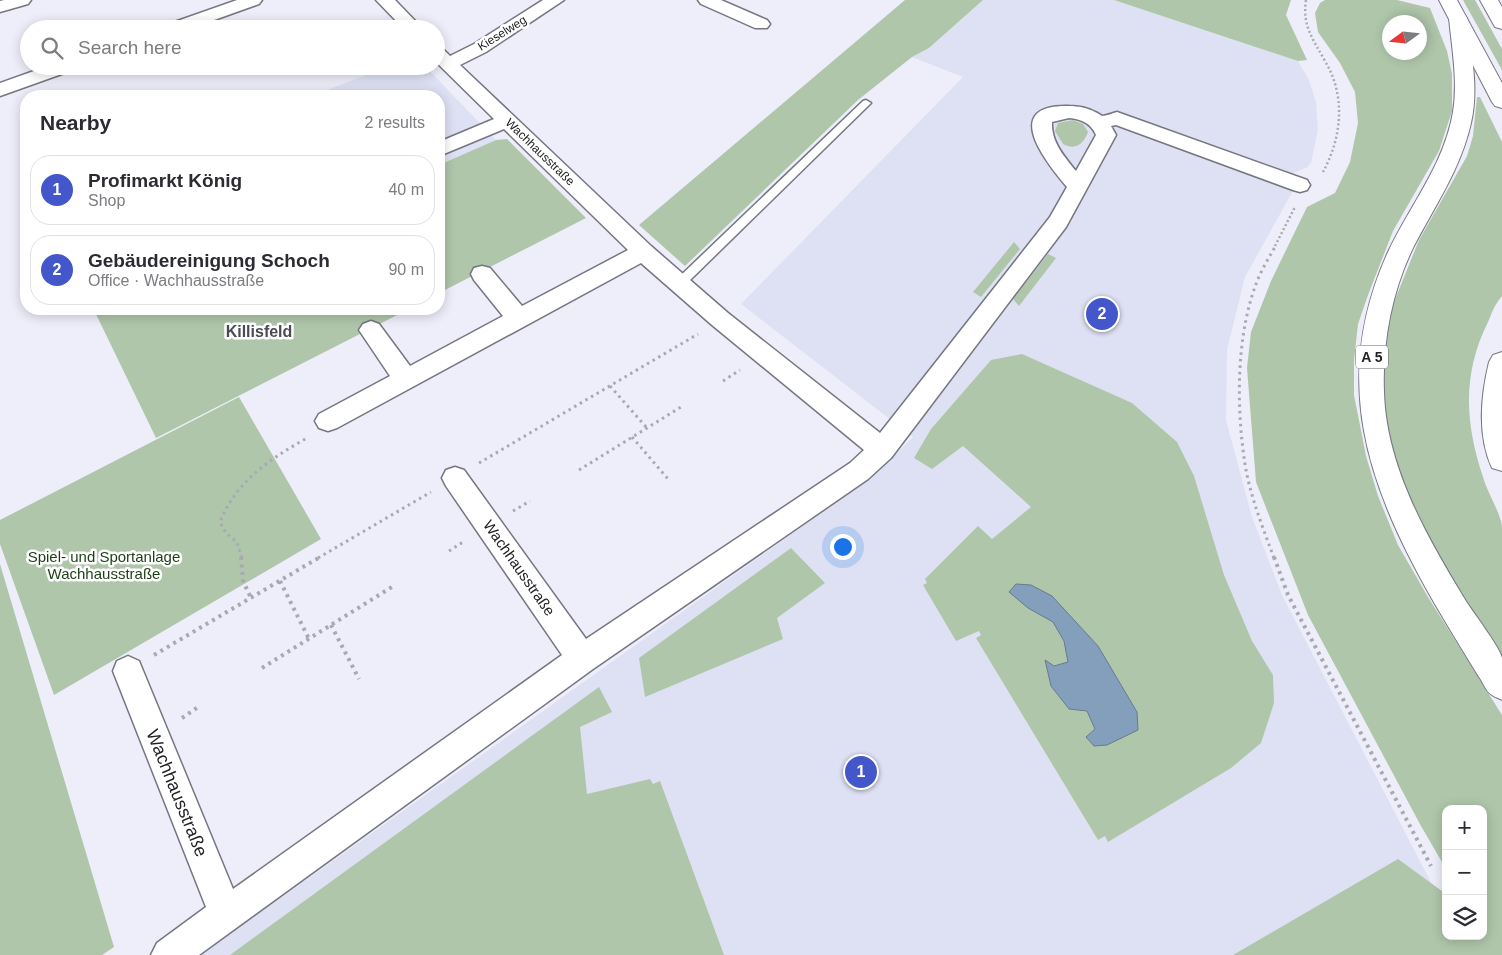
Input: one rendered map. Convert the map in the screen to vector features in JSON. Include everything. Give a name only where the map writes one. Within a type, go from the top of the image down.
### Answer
[{"type":"highway","points":[[1489,0],[1502,22]]},
{"type":"highway","points":[[1453,9],[1502,102]]},
{"type":"highway","name":"A 5","points":[[1453,9],[1463,82],[1462,122],[1447,162],[1397,258],[1379,314],[1372,351],[1371,392],[1376,436],[1419,550],[1450,605],[1502,684]]},
{"type":"highway","points":[[1502,362],[1495,388],[1495,411],[1502,460]]},
{"type":"street","points":[[0,7],[22,0]]},
{"type":"street","points":[[197,20],[253,0]]},
{"type":"street","points":[[385,0],[405,20]]},
{"type":"street","name":"Kieselweg","points":[[445,57],[480,48],[555,0]]},
{"type":"street","points":[[707,0],[761,24]]},
{"type":"street","name":"Wachhausstraße","points":[[445,61],[643,252],[720,318],[882,450]]},
{"type":"street","points":[[0,90],[41,75]]},
{"type":"street","points":[[169,955],[582,659],[858,471],[882,450],[1058,222],[1106,135],[1099,123],[1080,113],[1066,111],[1049,114],[1042,119],[1040,130],[1054,158],[1077,185]]},
{"type":"street","points":[[1099,123],[1117,118],[1298,194]]},
{"type":"street","points":[[445,147],[508,120]]},
{"type":"street","points":[[328,420],[643,252]]},
{"type":"street","points":[[482,274],[520,319]]},
{"type":"street","points":[[371,330],[406,379]]},
{"type":"street","name":"Wachhausstraße","points":[[455,478],[582,659]]},
{"type":"street","name":"Wachhausstraße","points":[[128,671],[226,914]]},
{"type":"lane","points":[[680,283],[866,103]]},
{"type":"path","points":[[1306,0],[1303,15],[1305,28],[1330,69],[1338,96],[1339,131],[1333,156],[1322,173],[1298,194],[1294,210],[1258,279],[1249,311],[1240,361],[1245,464],[1259,518],[1288,595],[1430,866]]},
{"type":"path","points":[[128,671],[610,386],[720,318]]},
{"type":"path","points":[[610,386],[647,428]]},
{"type":"path","points":[[579,470],[681,407]]},
{"type":"path","points":[[251,598],[243,581],[242,559],[237,542],[226,533],[220,522],[224,507],[260,468],[326,427],[328,420]]},
{"type":"path","points":[[632,437],[668,479]]},
{"type":"path","points":[[280,581],[308,638]]},
{"type":"path","points":[[262,668],[395,585]]},
{"type":"path","points":[[331,625],[359,679]]},
{"type":"shaded area","points":[[983,0],[1114,0],[1298,61],[1309,80],[1316,102],[1318,130],[1311,163],[1306,168],[1293,173],[1294,189],[1245,277],[1227,350],[1226,420],[1252,517],[1282,595],[1437,894],[1340,955],[201,955],[877,473],[913,437],[741,304],[963,77],[912,57],[929,48]]},
{"type":"shaded area","points":[[366,75],[434,75],[496,140],[445,162],[445,90],[327,90]]},
{"type":"green space","points":[[905,0],[983,0],[929,48],[912,57],[858,100],[685,266],[639,225]]},
{"type":"green space","points":[[1114,0],[1291,0],[1286,15],[1307,60],[1298,61]]},
{"type":"green space","points":[[1325,0],[1397,0],[1430,8],[1447,51],[1452,74],[1452,111],[1439,151],[1393,231],[1358,324],[1354,360],[1354,395],[1366,456],[1378,496],[1398,545],[1428,597],[1502,715],[1502,955],[1233,955],[1398,859],[1442,891],[1442,940],[1487,940],[1487,805],[1442,805],[1442,862],[1308,615],[1256,482],[1247,368],[1251,332],[1271,281],[1307,207],[1335,193],[1350,162],[1358,123],[1355,92],[1340,63],[1318,32],[1315,13],[1320,3]]},
{"type":"green space","points":[[1463,0],[1475,0],[1502,49],[1502,70]]},
{"type":"green space","points":[[1477,97],[1480,97],[1502,142],[1502,296],[1480,341],[1470,380],[1469,399],[1470,418],[1477,457],[1502,526],[1502,659],[1426,542],[1386,433],[1383,388],[1385,343],[1394,302],[1419,240],[1467,156],[1473,136]]},
{"type":"green space","points":[[1073,120],[1083,124],[1088,132],[1079,145],[1072,147],[1063,144],[1055,131],[1058,123]]},
{"type":"green space","points":[[507,139],[586,218],[445,290],[445,162],[496,140]]},
{"type":"green space","points":[[1014,242],[1020,249],[981,297],[973,292]]},
{"type":"green space","points":[[1048,254],[1056,258],[1019,306],[1013,299]]},
{"type":"green space","points":[[96,315],[397,315],[156,438]]},
{"type":"green space","points":[[1022,354],[1132,403],[1177,442],[1194,476],[1224,575],[1252,641],[1273,675],[1274,703],[1261,743],[1231,768],[1108,842],[1105,836],[1098,840],[976,638],[981,635],[979,631],[956,641],[923,585],[927,583],[925,579],[978,526],[992,539],[1031,507],[963,446],[932,469],[914,458],[931,429],[991,360]],"holes":[[[1052,596],[1098,646],[1137,712],[1094,746],[1086,737],[1095,729],[1087,711],[1069,709],[1051,686],[1045,661],[1054,666],[1069,662],[1064,641],[1053,621]]]},
{"type":"green space","name":"Spiel- und Sportanlage Wachhausstraße","points":[[239,397],[321,539],[54,695],[0,544],[0,520]]},
{"type":"green space","points":[[791,548],[825,583],[777,618],[783,639],[645,697],[639,658]]},
{"type":"green space","points":[[0,564],[114,947],[102,955],[0,955]]},
{"type":"green space","points":[[599,687],[612,712],[580,727],[587,794],[650,779],[653,784],[660,781],[724,955],[230,955]]},
{"type":"water","points":[[1016,584],[1031,585],[1052,596],[1098,646],[1137,712],[1138,730],[1107,745],[1094,746],[1086,737],[1095,729],[1087,711],[1069,709],[1051,686],[1045,660],[1054,666],[1068,662],[1064,641],[1053,622],[1028,608],[1009,592]]},
{"type":"place","name":"Gebäudereinigung Schoch","points":[[1102,314]]},
{"type":"place","name":"Profimarkt König","points":[[861,772]]},
{"type":"district","name":"Killisfeld","points":[[259,331]]}]
